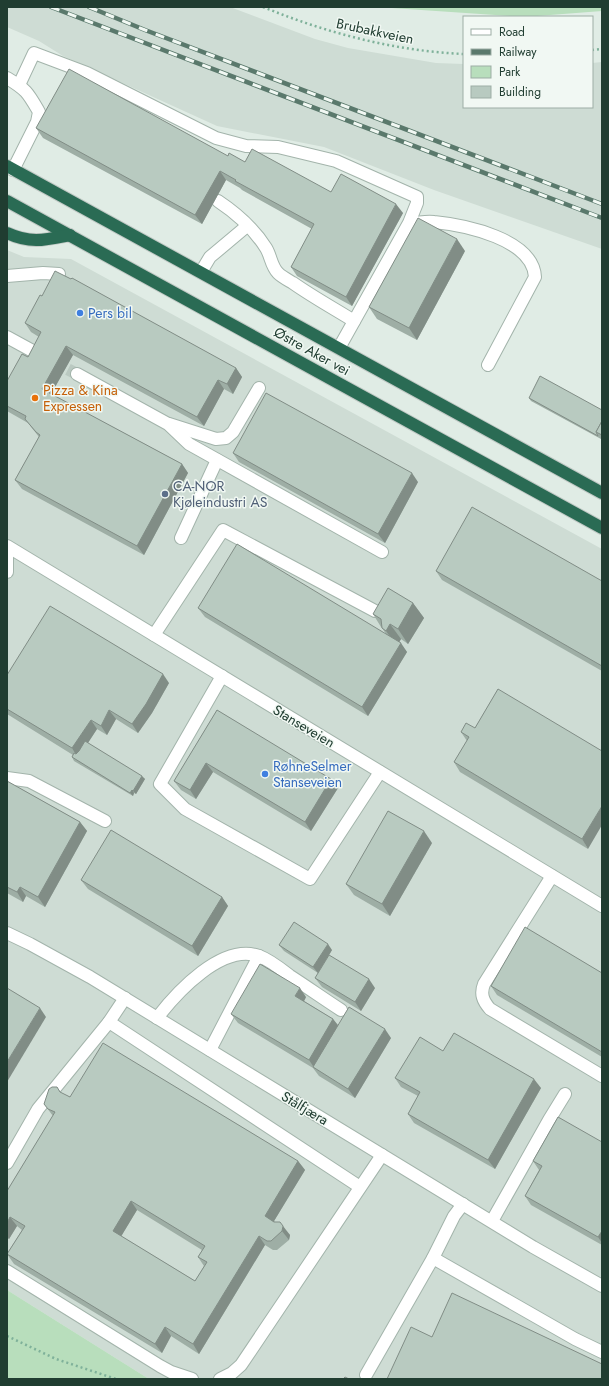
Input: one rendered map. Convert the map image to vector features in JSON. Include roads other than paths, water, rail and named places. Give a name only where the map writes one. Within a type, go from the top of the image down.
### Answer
[{"type":"highway","name":"Østre Aker vei","points":[[10,168],[602,492]]},
{"type":"highway","name":"Østre Aker vei","points":[[7,201],[602,528]]},
{"type":"highway","points":[[7,233],[24,239],[36,241],[70,235]]},
{"type":"street","points":[[19,85],[34,53],[88,73],[216,138],[246,146],[278,147],[336,161],[417,197],[417,203],[409,223],[339,348]]},
{"type":"street","points":[[7,78],[28,92],[39,112],[37,122],[10,168]]},
{"type":"street","points":[[218,201],[231,210],[266,248],[270,255],[270,261],[277,273],[307,293],[354,320]]},
{"type":"street","points":[[409,223],[433,222],[469,228],[504,240],[524,254],[534,269],[535,277],[488,365]]},
{"type":"street","points":[[201,272],[210,257],[247,226]]},
{"type":"street","points":[[7,276],[43,273],[58,274]]},
{"type":"street","points":[[7,337],[40,355]]},
{"type":"street","points":[[77,374],[168,424],[216,439],[226,438],[233,432],[259,388]]},
{"type":"street","points":[[168,424],[189,444],[382,552]]},
{"type":"street","points":[[181,538],[217,460]]},
{"type":"street","points":[[154,635],[223,530],[375,611]]},
{"type":"street","name":"Stanseveien","points":[[7,546],[602,906]]},
{"type":"street","points":[[7,552],[7,572]]},
{"type":"street","points":[[222,676],[160,784],[185,810],[310,879],[380,772]]},
{"type":"street","points":[[7,778],[29,781],[105,821]]},
{"type":"street","points":[[552,876],[484,984],[482,997],[490,1009],[602,1076]]},
{"type":"street","name":"Stålfjæra","points":[[7,933],[65,963],[125,998],[533,1247],[602,1286]]},
{"type":"street","points":[[157,1018],[171,1000],[215,963],[232,955],[244,954],[259,956],[278,967],[341,1010]]},
{"type":"street","points":[[210,1050],[259,956]]},
{"type":"street","points":[[7,1163],[38,1109],[109,1022],[125,998]]},
{"type":"street","points":[[109,1022],[360,1187]]},
{"type":"street","points":[[492,1221],[565,1094]]},
{"type":"street","points":[[220,1379],[232,1373],[241,1365],[382,1155]]},
{"type":"street","points":[[366,1375],[432,1258],[446,1230],[463,1204]]},
{"type":"street","points":[[432,1258],[575,1339],[602,1352]]},
{"type":"street","points":[[7,1271],[160,1366],[184,1378],[192,1379]]},
{"type":"tunnel","points":[[52,361],[77,374]]},
{"type":"railway","points":[[51,7],[602,218]]},
{"type":"railway","points":[[89,7],[145,30],[602,204]]},
{"type":"place","name":"Pers bil","points":[[80,313]]},
{"type":"place","name":"Pizza & Kina Expressen","points":[[35,398]]},
{"type":"place","name":"CA-NOR Kjøleindustri AS","points":[[165,494]]},
{"type":"place","name":"RøhneSelmer Stanseveien","points":[[265,774]]}]
